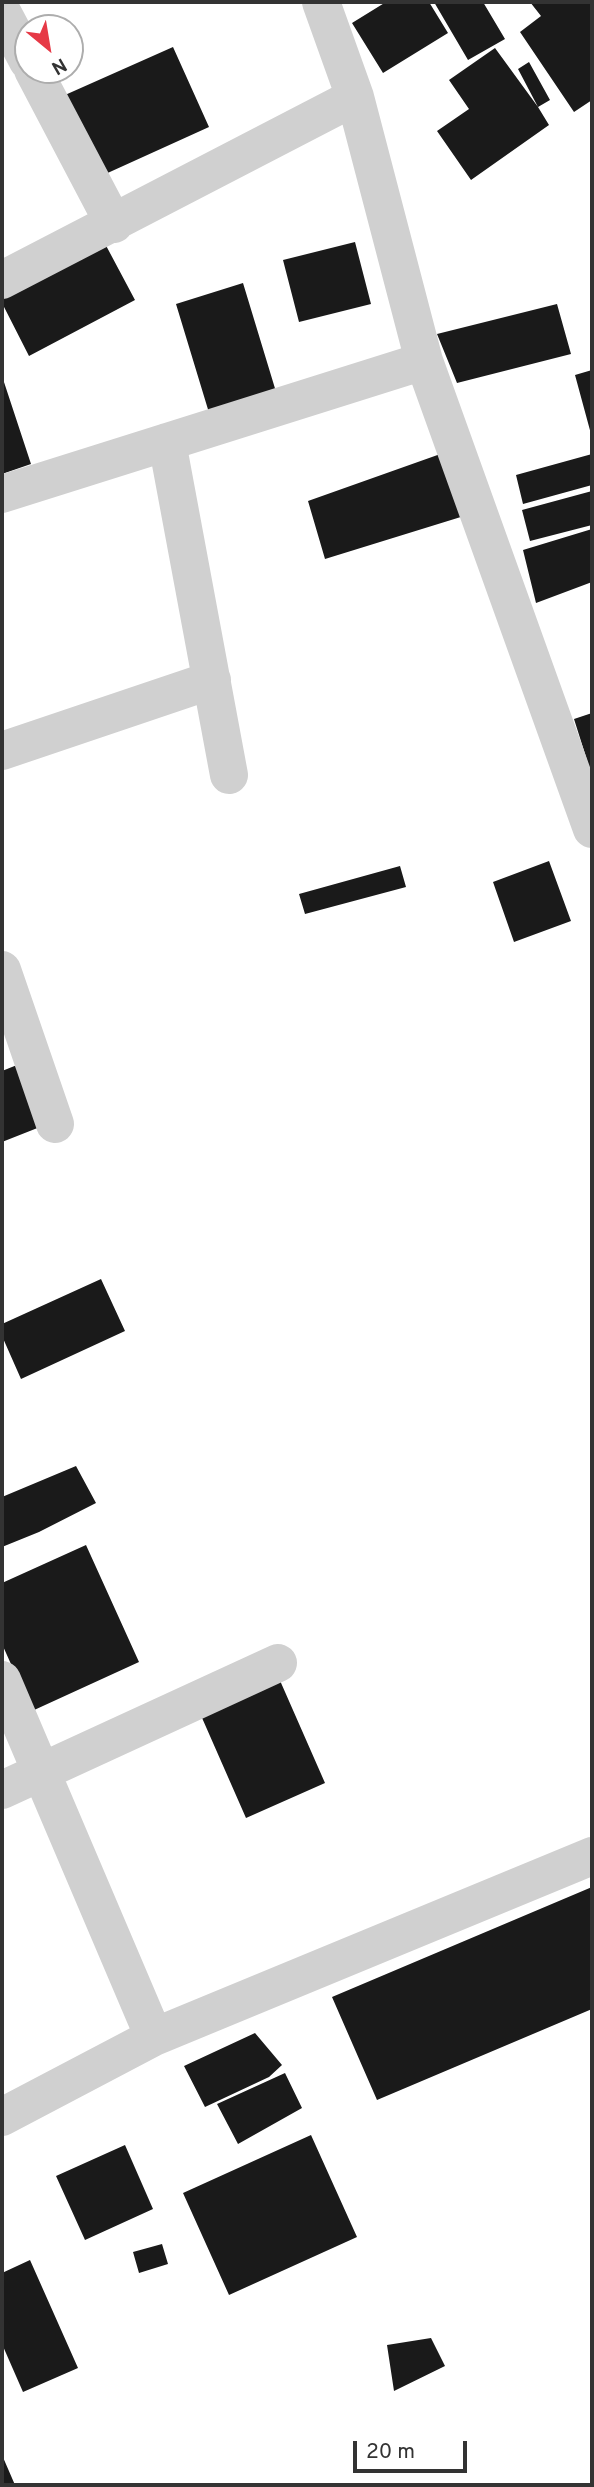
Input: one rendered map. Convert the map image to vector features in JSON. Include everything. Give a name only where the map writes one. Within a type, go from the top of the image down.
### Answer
[{"type":"street","points":[[321,2],[355,97],[424,361],[592,828]]},
{"type":"street","points":[[2,12],[14,35]]},
{"type":"street","points":[[40,84],[114,224]]},
{"type":"street","points":[[2,280],[355,97]]},
{"type":"street","points":[[2,494],[424,361]]},
{"type":"street","points":[[167,442],[229,775]]},
{"type":"street","points":[[2,751],[212,680]]},
{"type":"street","points":[[2,970],[55,1124]]},
{"type":"street","points":[[2,1790],[278,1663]]},
{"type":"street","points":[[2,1679],[154,2037]]},
{"type":"street","points":[[2,2117],[154,2037],[592,1856]]},
{"type":"building","points":[[386,2],[429,2],[448,33],[383,73],[352,23]]},
{"type":"building","points":[[434,2],[483,2],[505,39],[468,60]]},
{"type":"building","points":[[530,2],[592,2],[592,100],[574,112],[520,32],[541,16]]},
{"type":"building","points":[[173,47],[209,127],[101,176],[65,95]]},
{"type":"building","points":[[495,48],[549,125],[471,180],[437,131],[469,109],[449,80]]},
{"type":"building","points":[[529,62],[550,100],[538,107],[518,69]]},
{"type":"building","points":[[102,238],[135,300],[29,356],[2,303],[2,291]]},
{"type":"building","points":[[355,242],[371,304],[299,322],[283,260]]},
{"type":"building","points":[[243,283],[277,395],[210,416],[176,304]]},
{"type":"building","points":[[557,304],[571,354],[457,383],[437,334]]},
{"type":"building","points":[[592,370],[592,434],[591,434],[575,375]]},
{"type":"building","points":[[2,376],[31,464],[2,474]]},
{"type":"building","points":[[446,452],[464,516],[325,559],[308,501]]},
{"type":"building","points":[[592,454],[592,485],[523,504],[516,475]]},
{"type":"building","points":[[592,491],[592,525],[530,541],[522,510]]},
{"type":"building","points":[[592,529],[592,582],[536,603],[523,550]]},
{"type":"building","points":[[592,713],[592,776],[574,719]]},
{"type":"building","points":[[549,861],[571,921],[514,942],[493,882]]},
{"type":"building","points":[[400,866],[406,887],[305,914],[299,894]]},
{"type":"building","points":[[17,1065],[40,1127],[2,1142],[2,1071]]},
{"type":"building","points":[[101,1279],[125,1331],[21,1379],[2,1336],[2,1324]]},
{"type":"building","points":[[76,1466],[96,1503],[39,1532],[2,1547],[2,1497]]},
{"type":"building","points":[[86,1545],[139,1662],[32,1711],[2,1644],[2,1583]]},
{"type":"building","points":[[278,1676],[325,1783],[246,1818],[199,1711]]},
{"type":"building","points":[[592,1887],[592,2009],[377,2100],[332,1997]]},
{"type":"building","points":[[255,2033],[282,2065],[269,2077],[205,2107],[184,2066]]},
{"type":"building","points":[[285,2073],[302,2108],[238,2144],[217,2104]]},
{"type":"building","points":[[311,2135],[357,2237],[229,2295],[183,2193]]},
{"type":"building","points":[[125,2145],[153,2209],[85,2240],[56,2176]]},
{"type":"building","points":[[162,2244],[168,2264],[139,2273],[133,2252]]},
{"type":"building","points":[[30,2260],[78,2368],[23,2392],[2,2344],[2,2273]]},
{"type":"building","points":[[431,2338],[445,2366],[394,2391],[387,2345]]},
{"type":"building","points":[[2,2455],[15,2485],[2,2485]]}]
